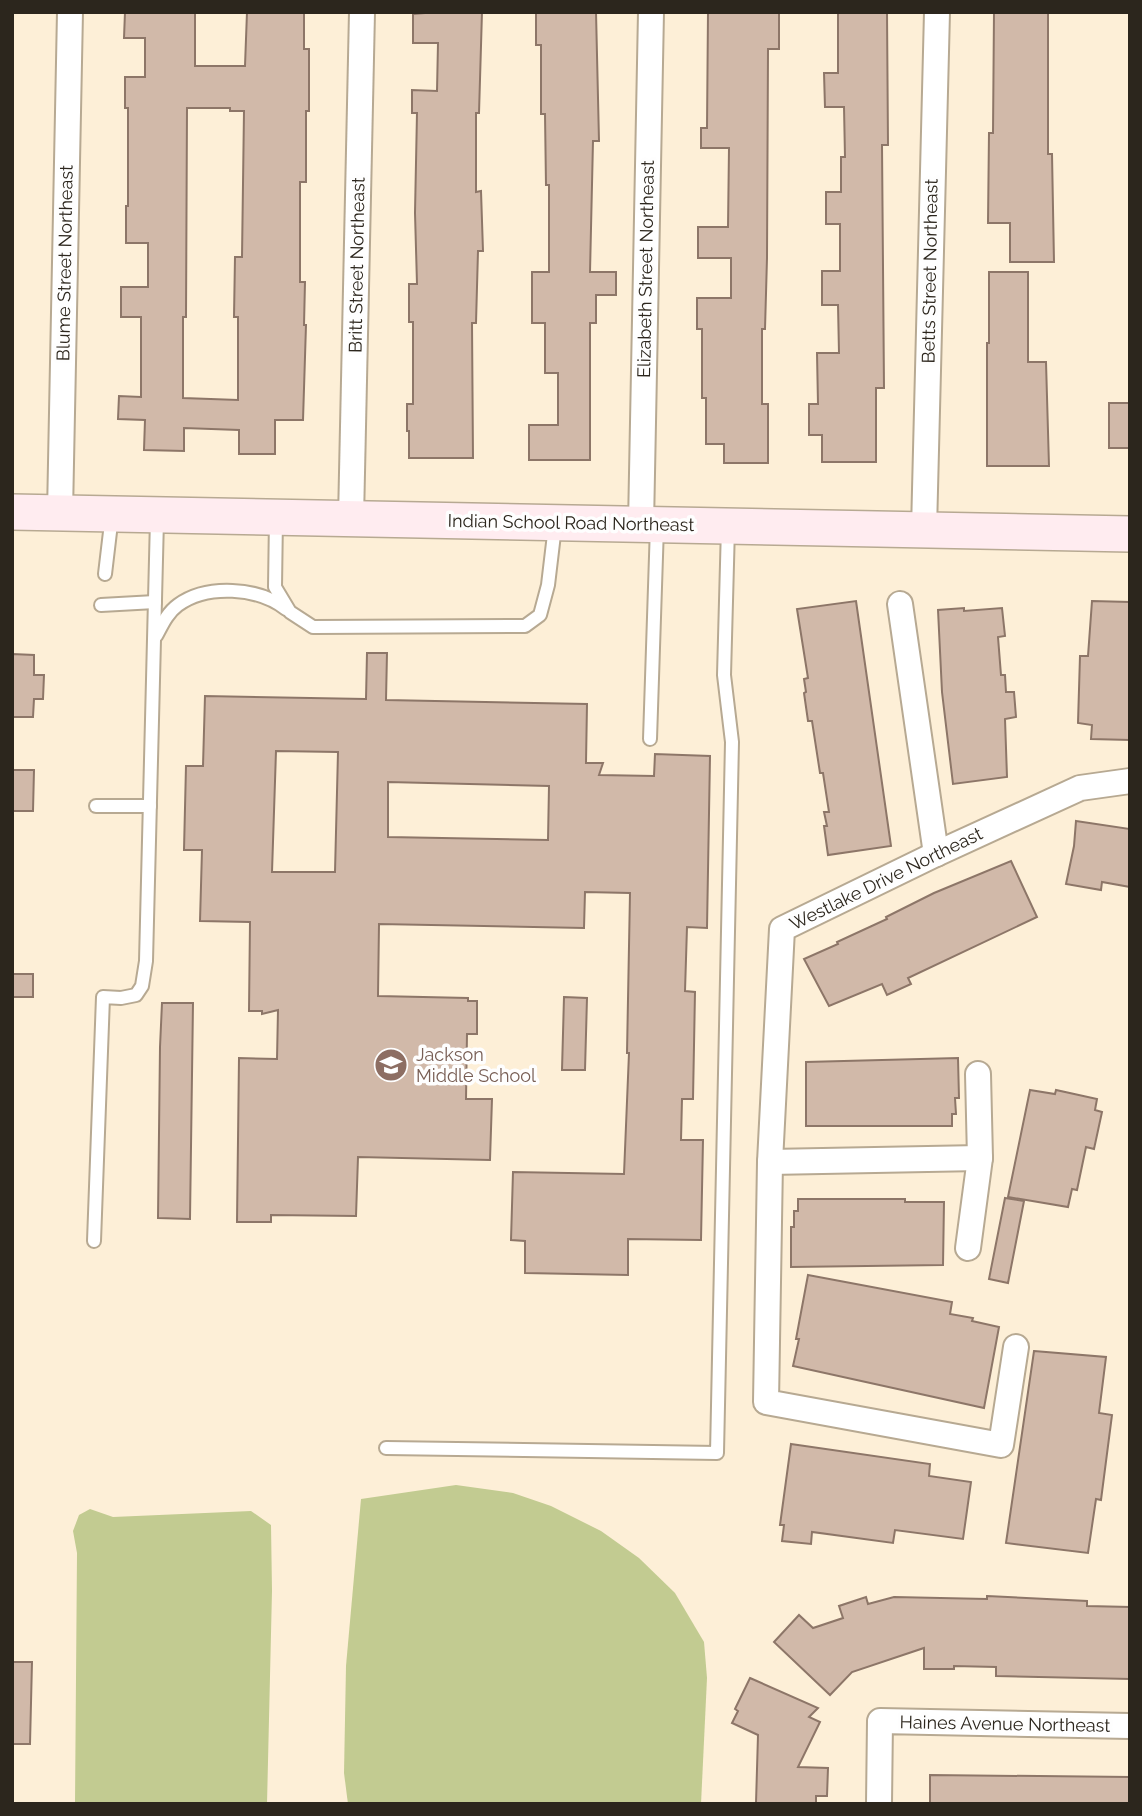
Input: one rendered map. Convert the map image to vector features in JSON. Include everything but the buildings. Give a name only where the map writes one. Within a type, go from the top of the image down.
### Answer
[{"type":"street","name":"Blume Street Northeast","points":[[60,513],[70,12]]},
{"type":"street","name":"Britt Street Northeast","points":[[351,519],[362,12]]},
{"type":"street","name":"Elizabeth Street Northeast","points":[[649,525],[651,12]]},
{"type":"street","name":"Betts Street Northeast","points":[[924,530],[937,12]]},
{"type":"street","name":"Indian School Road Northeast","points":[[12,512],[1130,534]]},
{"type":"street","points":[[900,604],[936,854]]},
{"type":"street","name":"Westlake Drive Northeast","points":[[1016,1347],[1000,1445],[766,1402],[771,1162],[782,929],[1080,788],[1130,781]]},
{"type":"street","points":[[968,1248],[981,1158],[978,1074]]},
{"type":"street","points":[[771,1162],[981,1158]]},
{"type":"street","name":"Haines Avenue Northeast","points":[[879,1804],[880,1721],[1130,1726]]},
{"type":"lane","points":[[105,574],[113,514]]},
{"type":"lane","points":[[94,1241],[103,997],[136,995],[142,986],[146,961],[157,515]]},
{"type":"lane","points":[[276,517],[275,587],[290,612]]},
{"type":"lane","points":[[154,640],[175,607],[188,598],[222,592],[258,594],[275,600],[313,627],[525,626],[540,615],[548,585],[555,523]]},
{"type":"lane","points":[[649,525],[650,739]]},
{"type":"lane","points":[[386,1448],[716,1453],[732,742],[724,675],[728,527]]},
{"type":"lane","points":[[101,605],[155,602]]},
{"type":"lane","points":[[96,806],[150,806]]},
{"type":"green space","points":[[456,1485],[513,1493],[551,1506],[601,1531],[639,1558],[675,1593],[704,1642],[707,1678],[701,1804],[348,1804],[344,1773],[346,1666],[361,1499]]},
{"type":"green space","points":[[90,1509],[113,1517],[251,1511],[271,1525],[267,1804],[75,1804],[77,1553],[73,1531],[79,1515]]},
{"type":"place","name":"Jackson Middle School","points":[[391,1065]]}]
